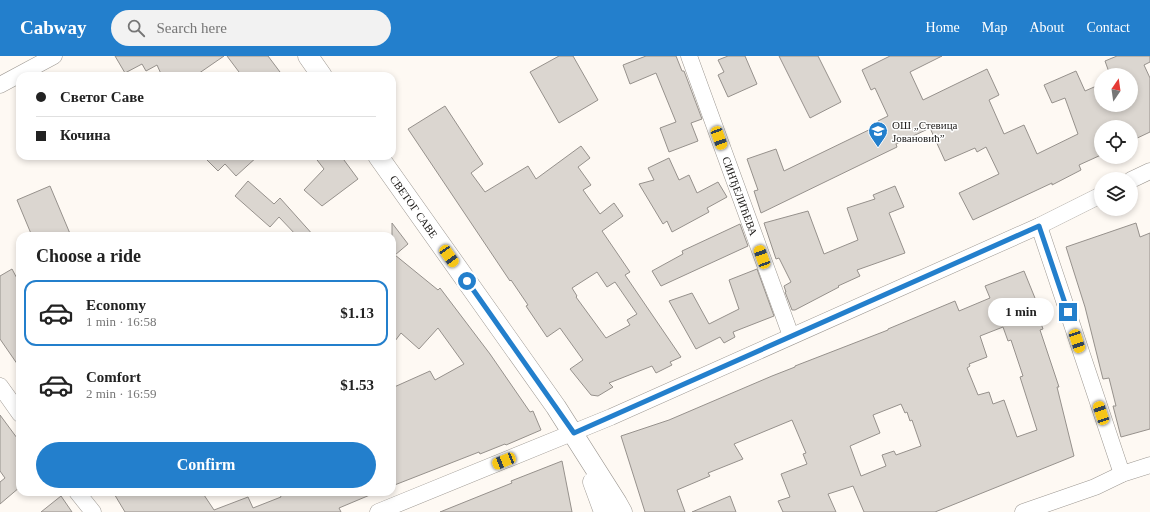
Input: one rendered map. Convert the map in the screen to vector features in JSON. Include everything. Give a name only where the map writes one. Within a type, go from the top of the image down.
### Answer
[{"type":"street","points":[[24,72],[54,56]]},
{"type":"street","points":[[308,56],[319,72]]},
{"type":"street","name":"СИНЂЕЛИЋЕВА","points":[[689,56],[791,336]]},
{"type":"street","points":[[0,85],[16,76]]},
{"type":"street","name":"СВЕТОГ САВЕ","points":[[381,160],[574,433],[622,512]]},
{"type":"street","points":[[1138,177],[1150,171]]},
{"type":"street","points":[[378,512],[574,433],[1039,226],[1094,198]]},
{"type":"street","points":[[1039,226],[1122,474]]},
{"type":"street","points":[[0,386],[16,408]]},
{"type":"street","name":"СВЕТОГ САВЕ","points":[[574,433],[604,512]]},
{"type":"street","points":[[1023,512],[1046,508],[1122,474],[1150,465]]},
{"type":"street","points":[[80,496],[92,512]]},
{"type":"building","points":[[115,56],[224,56],[201,72],[160,72],[157,65],[146,71],[142,64],[124,72]]},
{"type":"building","points":[[227,56],[268,56],[280,72],[239,72]]},
{"type":"building","points":[[559,56],[573,56],[598,100],[559,123],[530,72]]},
{"type":"building","points":[[646,56],[676,56],[682,71],[684,71],[702,119],[691,123],[698,141],[669,152],[660,128],[676,122],[656,73],[630,84],[623,65]]},
{"type":"building","points":[[728,56],[745,56],[757,84],[728,97],[718,75],[724,72],[718,60]]},
{"type":"building","points":[[779,56],[818,56],[841,102],[810,118]]},
{"type":"building","points":[[890,56],[942,56],[910,72],[923,100],[987,69],[999,95],[989,100],[1004,134],[1024,125],[1037,154],[1078,134],[1065,98],[1052,103],[1044,85],[1076,71],[1085,91],[1094,87],[1094,112],[1138,112],[1138,68],[1108,68],[1105,61],[1117,56],[1150,56],[1150,62],[1144,65],[1150,78],[1150,132],[1138,138],[1138,120],[1094,120],[1094,158],[1079,165],[1081,170],[1052,185],[1052,183],[973,220],[959,193],[999,174],[986,147],[977,152],[975,148],[945,161],[930,128],[896,144],[897,147],[761,213],[754,191],[758,190],[747,159],[776,149],[784,171],[879,125],[878,121],[888,116],[875,88],[871,90],[862,70]]},
{"type":"building","points":[[445,106],[483,164],[471,173],[485,192],[528,166],[536,179],[581,146],[590,158],[578,167],[591,185],[583,190],[600,214],[614,203],[623,216],[602,231],[630,272],[625,275],[681,357],[670,362],[672,365],[656,373],[652,366],[609,383],[613,387],[598,396],[591,395],[570,369],[583,360],[560,328],[547,337],[526,306],[528,305],[511,280],[510,281],[408,129]],"holes":[[[597,272],[607,287],[615,282],[637,314],[627,320],[630,325],[606,338],[576,297],[577,296],[572,288]]]},
{"type":"building","points":[[669,158],[679,180],[689,175],[697,193],[718,182],[727,197],[707,208],[709,212],[672,232],[667,221],[663,224],[639,184],[654,180],[648,168]]},
{"type":"building","points":[[207,160],[254,160],[236,176],[225,164],[218,171]]},
{"type":"building","points":[[317,160],[344,160],[358,179],[322,206],[304,190],[324,169]]},
{"type":"building","points":[[248,181],[274,204],[280,198],[310,232],[293,232],[279,217],[270,227],[235,196]]},
{"type":"building","points":[[50,186],[69,232],[30,232],[17,200]]},
{"type":"building","points":[[895,186],[904,207],[889,213],[905,253],[857,270],[860,276],[838,286],[839,287],[795,310],[792,310],[784,286],[791,282],[779,258],[776,259],[764,223],[808,211],[824,254],[858,240],[847,208],[875,199],[873,195]]},
{"type":"building","points":[[392,223],[408,244],[396,254],[396,232],[392,232]]},
{"type":"building","points":[[1136,223],[1140,237],[1150,233],[1150,429],[1121,437],[1113,406],[1116,406],[1109,378],[1103,379],[1085,307],[1066,247]]},
{"type":"building","points":[[740,224],[748,246],[661,286],[652,271],[683,254],[682,251]]},
{"type":"building","points":[[396,256],[438,290],[440,288],[490,354],[530,412],[533,411],[541,430],[506,445],[505,444],[480,454],[479,452],[396,484],[396,386],[430,371],[435,380],[464,364],[438,328],[419,349],[401,333],[396,340]]},
{"type":"building","points":[[12,269],[16,276],[16,362],[0,339],[0,276]]},
{"type":"building","points":[[757,269],[774,316],[733,332],[735,337],[724,343],[720,337],[696,349],[669,301],[692,293],[709,324],[739,309],[729,280]]},
{"type":"building","points":[[1024,271],[1037,303],[1034,304],[1043,329],[1040,330],[1059,387],[1057,387],[1074,456],[935,512],[864,512],[853,486],[828,494],[836,512],[783,512],[778,501],[790,497],[781,474],[807,464],[803,454],[806,453],[792,420],[734,444],[743,459],[708,473],[710,476],[677,490],[685,512],[645,512],[621,436],[669,420],[795,366],[888,330],[955,301],[959,311],[990,298],[985,286]],"holes":[[[1003,327],[1008,341],[1011,340],[1023,376],[1020,377],[1037,430],[1017,437],[1004,400],[993,404],[989,392],[978,395],[967,368],[970,366],[969,364],[987,357],[980,336]],[[901,404],[905,413],[907,412],[910,421],[912,420],[921,446],[896,455],[894,451],[882,455],[886,466],[861,476],[850,446],[880,433],[873,415]]]},
{"type":"building","points":[[0,415],[16,437],[16,490],[0,504],[0,482],[5,478],[0,471]]},
{"type":"building","points":[[562,461],[572,512],[440,512],[512,483],[511,481]]},
{"type":"building","points":[[61,496],[72,512],[41,512]]},
{"type":"building","points":[[115,496],[205,496],[214,510],[248,497],[253,508],[281,496],[368,496],[339,508],[341,512],[125,512]]},
{"type":"building","points":[[730,496],[736,512],[692,512]]},
{"type":"place","name":"ОШ „Стевица Јовановић”","points":[[878,148]]},
{"type":"route","points":[[467,281],[574,433],[611,418],[1039,226],[1068,312]]}]
